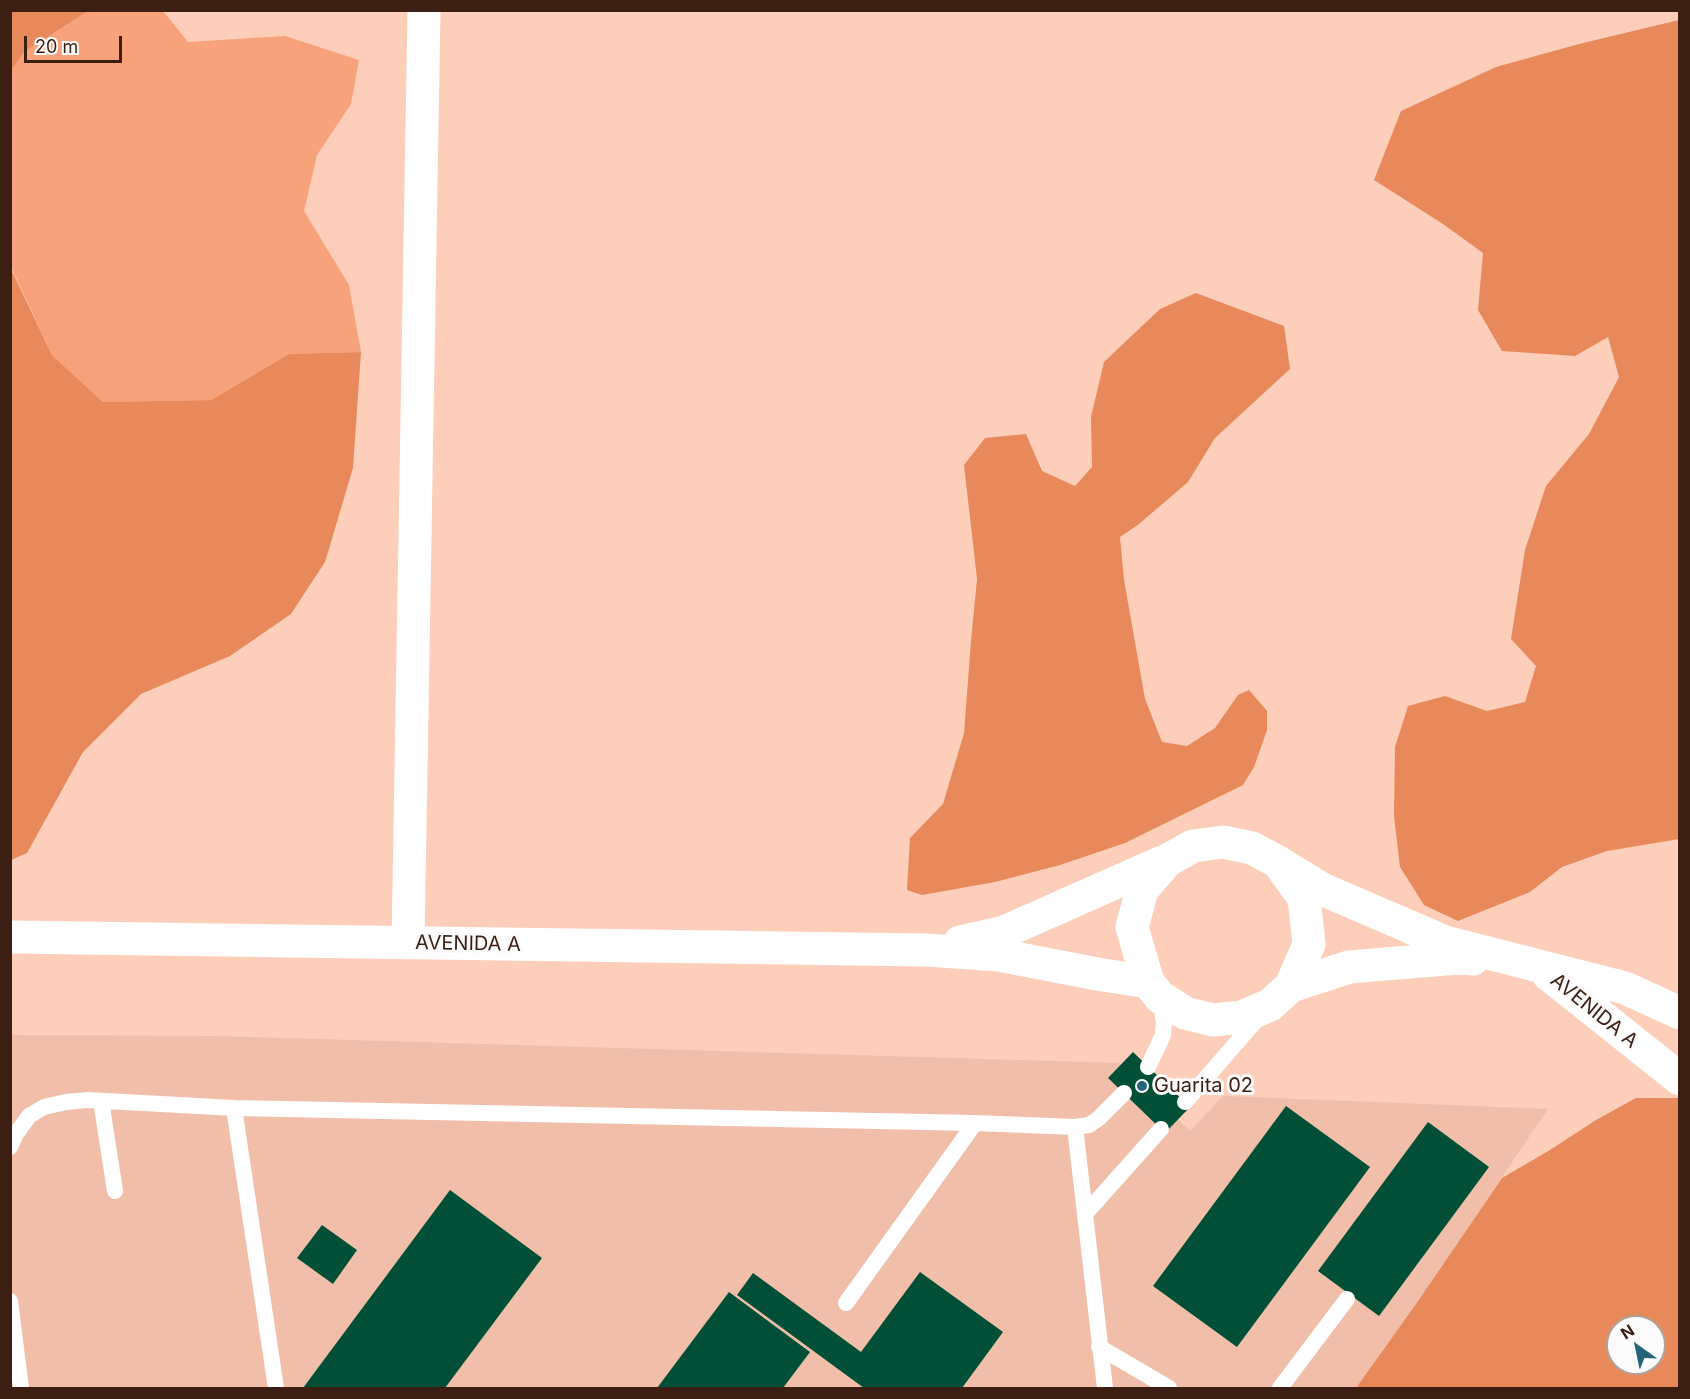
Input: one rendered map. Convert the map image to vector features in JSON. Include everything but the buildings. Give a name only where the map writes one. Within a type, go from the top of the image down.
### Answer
[{"type":"street","points":[[408,943],[424,10]]},
{"type":"street","points":[[926,950],[1004,932],[1168,860],[1194,846],[1223,842],[1252,848],[1324,890],[1445,942],[1540,967]]},
{"type":"street","points":[[1154,989],[1131,927],[1142,890],[1168,860]]},
{"type":"street","points":[[1278,862],[1304,898],[1309,944],[1281,995]]},
{"type":"street","name":"AVENIDA A","points":[[10,937],[926,950]]},
{"type":"street","points":[[926,950],[999,955],[1097,974],[1154,989],[1185,1012],[1213,1020],[1242,1017],[1281,995],[1349,967],[1458,958],[1540,967]]},
{"type":"street","name":"AVENIDA A","points":[[1540,967],[1625,988],[1680,1013]]},
{"type":"street","name":"AVENIDA A","points":[[1540,967],[1680,1079]]},
{"type":"lane","points":[[1148,1067],[1163,1035],[1164,1022],[1154,989]]},
{"type":"lane","points":[[1185,1102],[1281,995]]},
{"type":"lane","points":[[10,1147],[29,1116],[44,1107],[66,1102],[101,1101],[234,1108],[1075,1127],[1089,1125],[1124,1094]]},
{"type":"lane","points":[[101,1101],[115,1191]]},
{"type":"lane","points":[[234,1108],[276,1389]]},
{"type":"lane","points":[[846,1303],[975,1124]]},
{"type":"lane","points":[[1075,1127],[1105,1389]]},
{"type":"lane","points":[[1086,1213],[1161,1129]]},
{"type":"lane","points":[[1280,1389],[1347,1299]]},
{"type":"lane","points":[[10,1301],[21,1389]]},
{"type":"lane","points":[[1100,1347],[1169,1389]]},
{"type":"shaded area","points":[[11,10],[88,11],[24,52],[11,71]]},
{"type":"shaded area","points":[[88,11],[163,11],[188,42],[285,36],[359,60],[351,104],[317,155],[304,211],[349,285],[361,352],[289,354],[211,400],[103,402],[52,355],[11,267],[11,71],[24,52]]},
{"type":"shaded area","points":[[1679,20],[1679,839],[1607,851],[1562,867],[1530,892],[1458,921],[1424,905],[1400,867],[1394,816],[1395,747],[1408,706],[1445,696],[1487,711],[1525,702],[1536,666],[1511,639],[1525,550],[1546,486],[1589,434],[1619,377],[1608,337],[1575,356],[1502,351],[1478,310],[1483,253],[1443,224],[1374,180],[1401,111],[1496,67]]},
{"type":"shaded area","points":[[10,267],[52,355],[103,402],[211,400],[289,354],[361,352],[353,468],[325,562],[291,614],[230,656],[141,694],[83,752],[27,853],[11,860]]},
{"type":"shaded area","points":[[1196,293],[1284,326],[1290,369],[1215,438],[1188,482],[1139,524],[1120,537],[1124,580],[1145,699],[1162,742],[1187,746],[1215,728],[1238,695],[1249,690],[1267,711],[1267,730],[1254,767],[1243,785],[1125,843],[1060,865],[995,882],[922,895],[907,890],[910,838],[943,804],[964,733],[977,579],[964,465],[985,438],[1026,434],[1042,471],[1075,486],[1092,467],[1091,417],[1104,362],[1160,309]]},
{"type":"shaded area","points":[[11,1035],[216,1036],[1119,1063],[1190,1131],[1223,1096],[1548,1109],[1416,1304],[1356,1388],[11,1388]]},
{"type":"shaded area","points":[[1636,1098],[1679,1098],[1679,1388],[1356,1388],[1502,1178],[1596,1120]]},
{"type":"place","name":"Guarita 02","points":[[1142,1086]]}]
